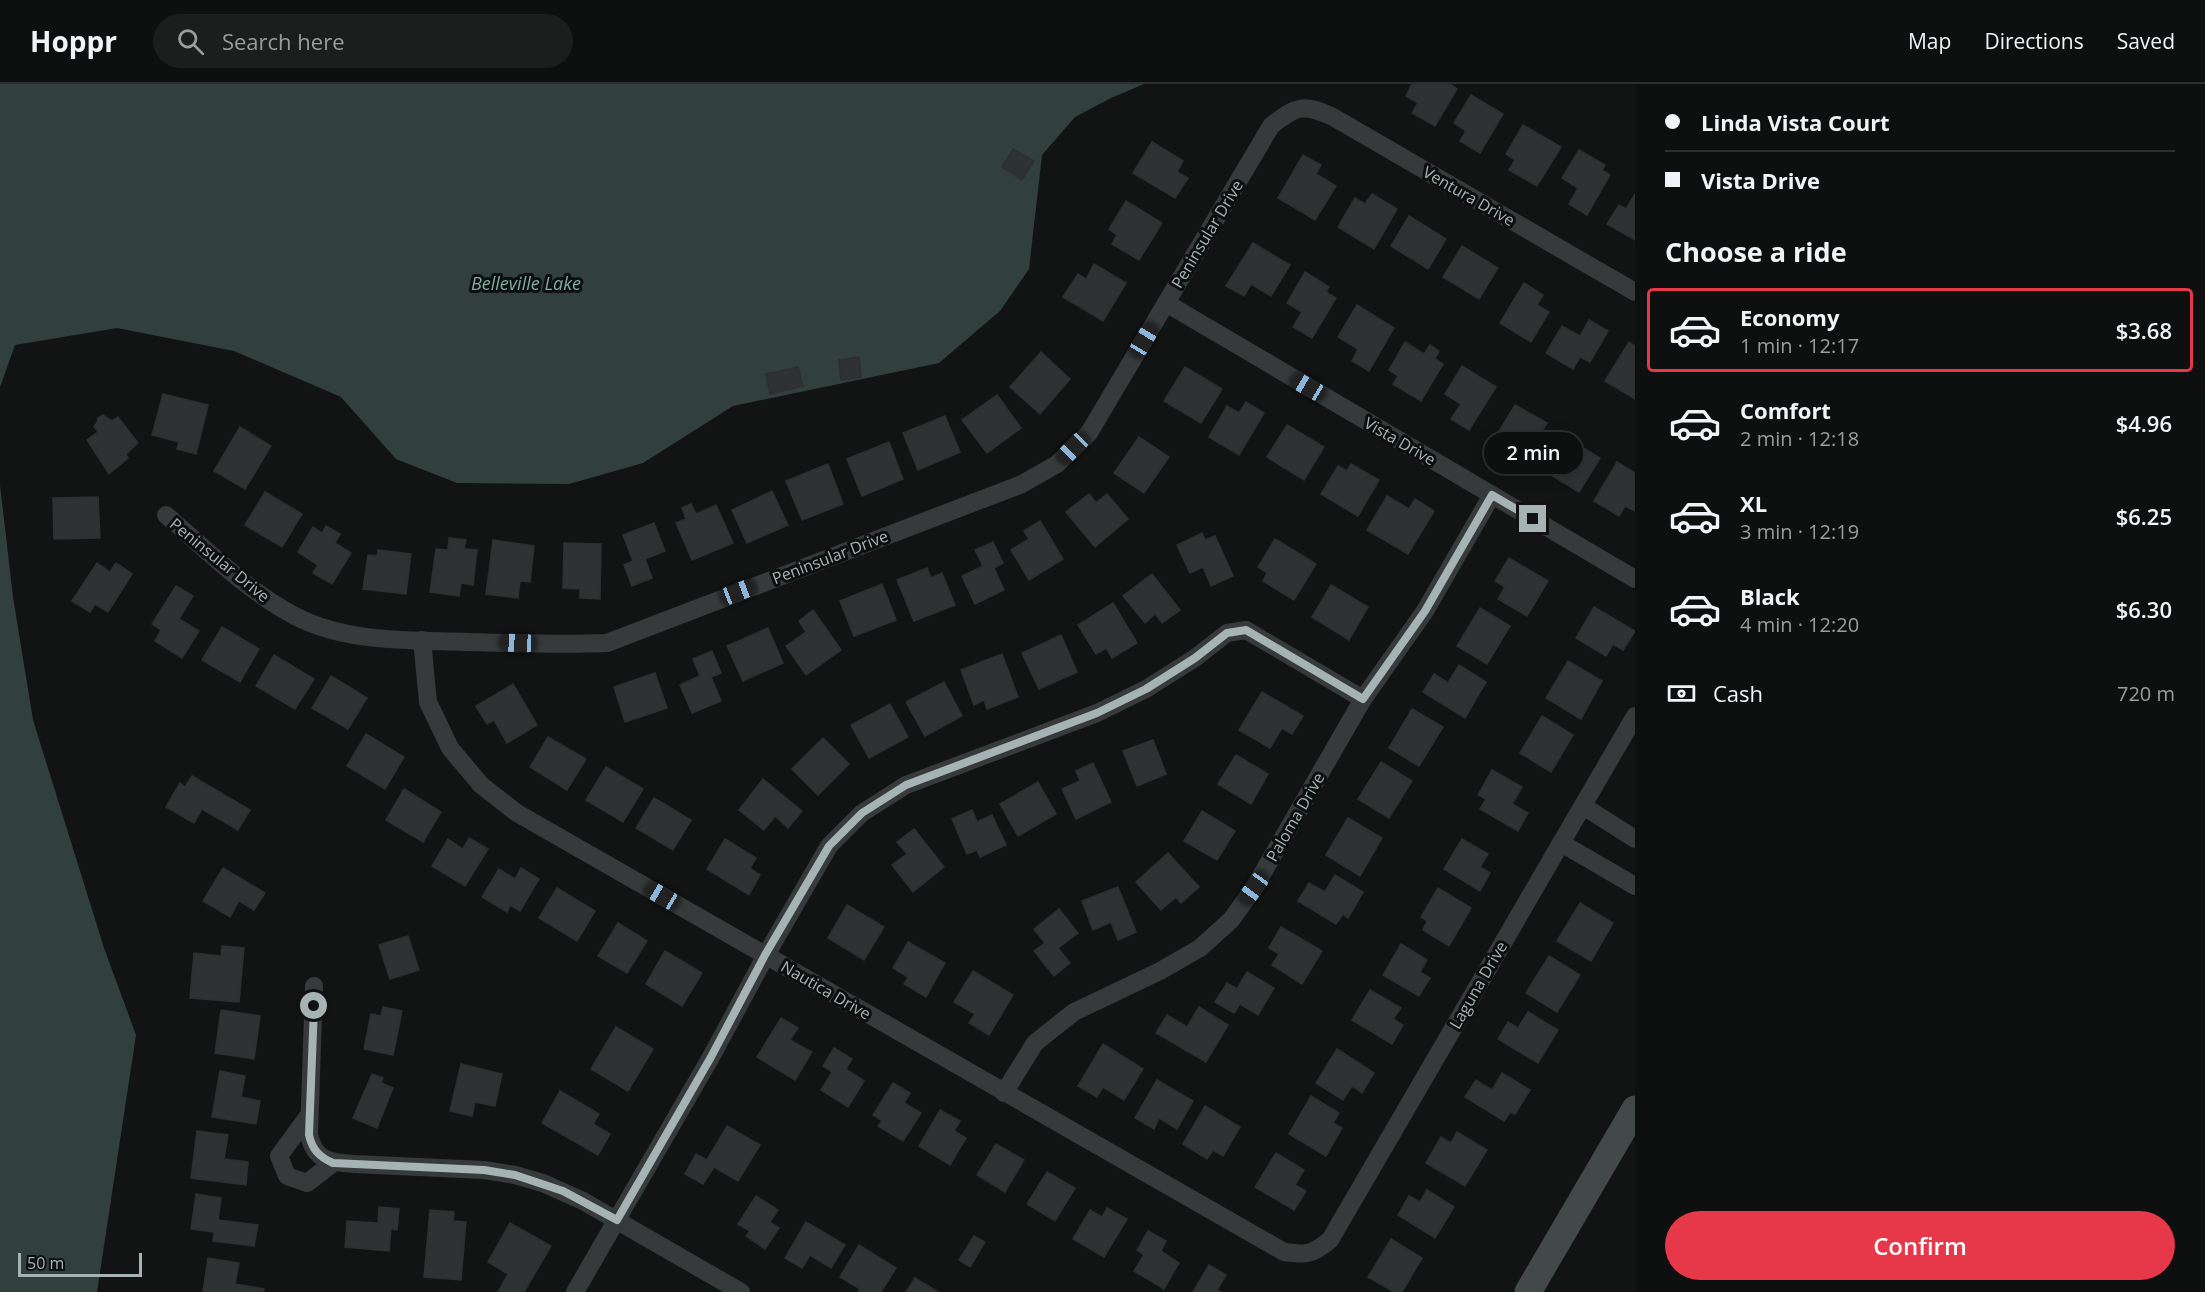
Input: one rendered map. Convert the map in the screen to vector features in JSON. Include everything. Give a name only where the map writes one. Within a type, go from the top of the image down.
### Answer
[{"type":"main road","points":[[1528,1292],[1635,1109]]},
{"type":"street","name":"Ventura Drive","points":[[1301,108],[1315,108],[1333,117],[1635,292]]},
{"type":"street","name":"Peninsular Drive","points":[[166,515],[261,595],[296,617],[344,634],[422,640],[565,645],[607,643],[1022,484],[1058,464],[1089,433],[1271,126],[1287,113],[1301,108]]},
{"type":"street","name":"Vista Drive","points":[[1166,303],[1635,579]]},
{"type":"street","name":"Paloma Drive","points":[[1004,1093],[1035,1043],[1074,1012],[1160,971],[1200,948],[1231,920],[1254,888],[1363,699],[1425,611],[1492,495]]},
{"type":"street","points":[[575,1292],[711,1057],[765,955],[829,846],[862,813],[906,785],[1107,709],[1146,689],[1195,658],[1227,633],[1246,630],[1363,699]]},
{"type":"street","name":"Nautica Drive","points":[[422,640],[428,702],[450,748],[481,785],[517,813],[1284,1252],[1304,1255],[1318,1250]]},
{"type":"street","name":"Laguna Drive","points":[[1318,1250],[1329,1240],[1635,716]]},
{"type":"street","points":[[1583,806],[1635,839]]},
{"type":"street","points":[[1561,843],[1635,886]]},
{"type":"street","points":[[314,986],[309,1135],[311,1144],[322,1158],[333,1163],[484,1170],[515,1175],[563,1191],[741,1292]]},
{"type":"street","points":[[309,1115],[279,1156],[287,1176],[307,1183],[333,1163]]},
{"type":"water","name":"Belleville Lake","points":[[0,84],[1144,84],[1075,117],[1042,155],[1029,269],[1000,311],[939,363],[733,406],[643,463],[569,484],[457,483],[396,459],[341,397],[234,351],[117,328],[15,345],[0,387]]},
{"type":"water","points":[[0,485],[13,597],[33,720],[104,948],[136,1035],[97,1292],[0,1292]]},
{"type":"building","points":[[1412,84],[1450,84],[1457,89],[1435,126],[1412,113],[1418,103],[1406,96]]},
{"type":"building","points":[[1471,95],[1503,114],[1480,153],[1460,141],[1466,131],[1454,123]]},
{"type":"building","points":[[1523,125],[1561,147],[1537,186],[1509,170],[1515,160],[1506,154]]},
{"type":"building","points":[[1152,142],[1183,161],[1177,172],[1188,178],[1175,198],[1133,173]]},
{"type":"building","points":[[1013,149],[1034,161],[1022,180],[1002,167]]},
{"type":"building","points":[[1579,150],[1605,165],[1602,170],[1610,175],[1587,215],[1569,204],[1578,188],[1562,178]]},
{"type":"building","points":[[1303,155],[1321,165],[1316,174],[1336,186],[1315,220],[1278,198]]},
{"type":"building","points":[[1372,194],[1397,209],[1374,249],[1338,227],[1355,198],[1365,204]]},
{"type":"building","points":[[1635,194],[1635,240],[1607,224],[1619,205],[1626,209]]},
{"type":"building","points":[[1126,201],[1162,223],[1139,260],[1112,244],[1117,235],[1109,229]]},
{"type":"building","points":[[1409,216],[1446,239],[1428,269],[1391,246]]},
{"type":"building","points":[[1253,243],[1290,265],[1271,296],[1251,284],[1244,296],[1226,286]]},
{"type":"building","points":[[1462,246],[1498,268],[1479,299],[1443,277]]},
{"type":"building","points":[[1094,264],[1126,283],[1103,321],[1063,297],[1078,274],[1086,279]]},
{"type":"building","points":[[1305,272],[1329,287],[1326,292],[1336,298],[1312,338],[1293,327],[1302,312],[1287,303]]},
{"type":"building","points":[[1524,283],[1543,295],[1537,305],[1549,312],[1531,342],[1500,323]]},
{"type":"building","points":[[1357,305],[1394,328],[1369,371],[1352,361],[1358,349],[1338,337]]},
{"type":"building","points":[[1589,320],[1608,331],[1590,362],[1580,357],[1573,369],[1546,353],[1562,326],[1580,336]]},
{"type":"building","points":[[1405,342],[1424,354],[1430,345],[1439,351],[1435,359],[1443,364],[1421,401],[1393,384],[1398,376],[1389,370]]},
{"type":"building","points":[[1629,342],[1635,346],[1635,399],[1605,381]]},
{"type":"building","points":[[1041,352],[1070,379],[1040,414],[1010,387]]},
{"type":"building","points":[[859,357],[861,377],[841,380],[839,360]]},
{"type":"building","points":[[1462,366],[1496,387],[1469,430],[1451,419],[1461,404],[1445,394]]},
{"type":"building","points":[[798,367],[803,386],[770,394],[766,374]]},
{"type":"building","points":[[1185,367],[1222,389],[1201,423],[1164,401]]},
{"type":"building","points":[[163,394],[208,405],[196,454],[177,449],[179,442],[152,435]]},
{"type":"building","points":[[997,395],[1021,428],[987,453],[962,420]]},
{"type":"building","points":[[1246,402],[1264,413],[1239,455],[1209,437],[1227,406],[1239,413]]},
{"type":"building","points":[[1515,405],[1547,423],[1524,460],[1493,441]]},
{"type":"building","points":[[103,415],[112,421],[118,417],[138,443],[126,454],[128,458],[109,474],[87,440],[98,432],[94,426],[98,418]]},
{"type":"building","points":[[945,416],[960,452],[918,470],[903,433]]},
{"type":"building","points":[[1287,425],[1324,447],[1304,480],[1267,457]]},
{"type":"building","points":[[240,427],[271,446],[245,489],[214,471]]},
{"type":"building","points":[[1562,435],[1600,458],[1579,492],[1541,469]]},
{"type":"building","points":[[1139,437],[1169,457],[1144,493],[1114,473]]},
{"type":"building","points":[[889,442],[903,479],[862,496],[847,459]]},
{"type":"building","points":[[1617,462],[1635,473],[1635,511],[1625,506],[1619,516],[1594,501]]},
{"type":"building","points":[[828,464],[843,504],[802,520],[786,481]]},
{"type":"building","points":[[1351,464],[1379,480],[1358,516],[1321,494],[1338,466],[1347,471]]},
{"type":"building","points":[[772,491],[788,525],[747,543],[732,510]]},
{"type":"building","points":[[265,492],[302,514],[282,547],[245,525]]},
{"type":"building","points":[[1089,494],[1096,503],[1107,494],[1128,519],[1095,547],[1066,512]]},
{"type":"building","points":[[1387,496],[1409,509],[1415,499],[1434,511],[1408,554],[1367,530]]},
{"type":"building","points":[[98,497],[100,538],[54,539],[53,498]]},
{"type":"building","points":[[691,504],[696,514],[716,505],[733,543],[692,560],[676,523],[686,519],[682,508]]},
{"type":"building","points":[[1040,521],[1063,559],[1029,580],[1011,550],[1029,539],[1024,531]]},
{"type":"building","points":[[654,523],[665,551],[645,559],[652,578],[632,586],[624,565],[633,561],[623,535]]},
{"type":"building","points":[[326,526],[340,534],[335,543],[351,553],[332,584],[313,573],[318,565],[298,552],[313,527],[322,533]]},
{"type":"building","points":[[1202,533],[1205,540],[1215,536],[1233,576],[1211,586],[1203,567],[1190,573],[1177,545]]},
{"type":"building","points":[[449,538],[466,540],[464,549],[477,550],[473,585],[461,583],[459,596],[430,592],[436,549],[448,550]]},
{"type":"building","points":[[1275,539],[1316,564],[1294,600],[1263,581],[1267,573],[1258,567]]},
{"type":"building","points":[[493,540],[534,546],[530,582],[520,581],[518,598],[486,594]]},
{"type":"building","points":[[993,542],[1003,563],[994,568],[1004,590],[975,604],[962,576],[983,566],[975,550]]},
{"type":"building","points":[[564,543],[601,544],[600,599],[580,598],[580,589],[563,588]]},
{"type":"building","points":[[378,550],[411,554],[406,594],[363,589],[368,555],[377,556]]},
{"type":"building","points":[[1509,558],[1548,581],[1527,616],[1498,599],[1505,587],[1495,581]]},
{"type":"building","points":[[97,563],[110,572],[116,563],[132,574],[108,612],[95,604],[90,612],[72,601]]},
{"type":"building","points":[[927,568],[931,578],[942,573],[955,605],[914,621],[897,580]]},
{"type":"building","points":[[1152,574],[1180,610],[1162,623],[1155,614],[1145,623],[1123,596]]},
{"type":"building","points":[[882,584],[896,620],[854,636],[840,601]]},
{"type":"building","points":[[1331,585],[1368,607],[1349,640],[1312,617]]},
{"type":"building","points":[[176,586],[193,596],[179,619],[199,631],[182,658],[155,641],[161,630],[152,624]]},
{"type":"building","points":[[1113,603],[1137,643],[1112,658],[1106,648],[1096,654],[1078,625]]},
{"type":"building","points":[[1594,607],[1635,631],[1623,650],[1613,644],[1606,656],[1576,638]]},
{"type":"building","points":[[1480,608],[1510,626],[1487,664],[1457,646]]},
{"type":"building","points":[[813,610],[841,650],[806,675],[786,646],[806,632],[799,621]]},
{"type":"building","points":[[222,627],[259,649],[240,682],[202,660]]},
{"type":"building","points":[[768,628],[783,663],[743,681],[727,646]]},
{"type":"building","points":[[1061,635],[1077,672],[1039,689],[1022,653]]},
{"type":"building","points":[[712,651],[721,673],[711,677],[721,701],[692,713],[680,685],[700,676],[693,659]]},
{"type":"building","points":[[1002,654],[1018,697],[987,709],[984,700],[974,705],[961,670]]},
{"type":"building","points":[[274,655],[314,679],[295,709],[256,686]]},
{"type":"building","points":[[1568,661],[1602,681],[1581,719],[1546,698]]},
{"type":"building","points":[[1459,665],[1486,682],[1465,718],[1423,692],[1434,674],[1448,683]]},
{"type":"building","points":[[655,673],[667,708],[625,722],[614,687]]},
{"type":"building","points":[[331,676],[367,698],[348,729],[312,708]]},
{"type":"building","points":[[944,682],[962,716],[925,736],[906,702]]},
{"type":"building","points":[[513,684],[537,725],[507,743],[494,720],[487,724],[476,706]]},
{"type":"building","points":[[1262,692],[1303,716],[1292,734],[1282,728],[1270,748],[1239,730]]},
{"type":"building","points":[[890,704],[908,737],[869,758],[851,725]]},
{"type":"building","points":[[1412,709],[1443,727],[1419,766],[1389,748]]},
{"type":"building","points":[[1542,716],[1573,735],[1551,772],[1520,753]]},
{"type":"building","points":[[366,734],[404,757],[385,789],[347,766]]},
{"type":"building","points":[[548,737],[586,759],[567,790],[530,767]]},
{"type":"building","points":[[823,738],[849,764],[818,795],[792,769]]},
{"type":"building","points":[[1153,740],[1166,774],[1137,786],[1123,751]]},
{"type":"building","points":[[1236,755],[1268,774],[1251,804],[1218,784]]},
{"type":"building","points":[[1381,762],[1412,781],[1389,818],[1358,799]]},
{"type":"building","points":[[1093,763],[1111,802],[1076,819],[1062,789],[1080,781],[1076,771]]},
{"type":"building","points":[[606,767],[643,789],[623,822],[586,800]]},
{"type":"building","points":[[1492,770],[1522,787],[1512,804],[1528,813],[1518,831],[1480,809],[1486,799],[1478,795]]},
{"type":"building","points":[[192,776],[250,810],[238,830],[202,809],[194,823],[166,807],[180,783],[185,787]]},
{"type":"building","points":[[763,779],[802,811],[788,828],[775,816],[764,830],[739,810]]},
{"type":"building","points":[[1038,782],[1056,814],[1018,836],[1000,804]]},
{"type":"building","points":[[404,789],[441,812],[423,842],[386,820]]},
{"type":"building","points":[[654,798],[691,820],[673,850],[636,828]]},
{"type":"building","points":[[972,810],[977,822],[992,815],[1006,845],[980,857],[977,850],[967,854],[952,819]]},
{"type":"building","points":[[1202,811],[1235,831],[1217,860],[1184,841]]},
{"type":"building","points":[[1348,818],[1382,838],[1360,876],[1326,855]]},
{"type":"building","points":[[914,829],[944,867],[913,892],[892,865],[907,854],[897,842]]},
{"type":"building","points":[[469,838],[488,849],[465,886],[432,866],[448,839],[463,849]]},
{"type":"building","points":[[725,839],[756,858],[750,868],[760,875],[749,895],[707,869]]},
{"type":"building","points":[[1462,839],[1488,854],[1480,867],[1490,873],[1480,891],[1444,869]]},
{"type":"building","points":[[1168,853],[1199,887],[1181,903],[1176,897],[1161,910],[1136,882]]},
{"type":"building","points":[[223,868],[265,893],[254,910],[239,901],[230,917],[203,901]]},
{"type":"building","points":[[521,868],[539,879],[520,911],[510,905],[507,912],[482,897],[499,869],[515,879]]},
{"type":"building","points":[[1335,875],[1363,892],[1348,918],[1343,914],[1336,924],[1298,901],[1309,883],[1325,892]]},
{"type":"building","points":[[1118,887],[1136,932],[1118,940],[1111,922],[1093,930],[1082,901]]},
{"type":"building","points":[[557,888],[595,911],[577,941],[539,918]]},
{"type":"building","points":[[1438,888],[1471,908],[1449,946],[1423,930],[1427,921],[1421,917]]},
{"type":"building","points":[[1580,903],[1613,923],[1591,961],[1557,941]]},
{"type":"building","points":[[847,905],[884,927],[864,960],[828,938]]},
{"type":"building","points":[[1059,909],[1078,933],[1058,948],[1070,963],[1054,976],[1034,951],[1045,943],[1034,929]]},
{"type":"building","points":[[618,923],[647,941],[627,973],[598,956]]},
{"type":"building","points":[[1281,927],[1322,951],[1302,984],[1272,965],[1279,954],[1269,948]]},
{"type":"building","points":[[408,936],[419,970],[390,979],[379,945]]},
{"type":"building","points":[[908,942],[945,963],[926,997],[904,984],[908,977],[893,968]]},
{"type":"building","points":[[1401,944],[1427,960],[1420,972],[1430,978],[1419,996],[1383,975]]},
{"type":"building","points":[[222,946],[244,948],[239,1002],[190,998],[194,953],[221,956]]},
{"type":"building","points":[[665,951],[702,973],[682,1006],[646,984]]},
{"type":"building","points":[[1549,956],[1580,975],[1557,1012],[1526,993]]},
{"type":"building","points":[[973,971],[1013,995],[989,1035],[969,1023],[975,1014],[954,1002]]},
{"type":"building","points":[[1247,972],[1274,988],[1258,1015],[1240,1004],[1234,1013],[1215,1002],[1227,983],[1237,989]]},
{"type":"building","points":[[1370,990],[1401,1008],[1393,1019],[1403,1025],[1392,1044],[1352,1020]]},
{"type":"building","points":[[383,1007],[402,1011],[393,1055],[364,1049],[371,1014],[381,1016]]},
{"type":"building","points":[[1199,1007],[1228,1025],[1206,1062],[1156,1033],[1167,1015],[1187,1027]]},
{"type":"building","points":[[221,1010],[260,1016],[254,1059],[215,1053]]},
{"type":"building","points":[[1528,1012],[1558,1030],[1538,1063],[1498,1039],[1508,1022],[1518,1028]]},
{"type":"building","points":[[781,1018],[798,1028],[790,1040],[812,1052],[795,1080],[757,1057]]},
{"type":"building","points":[[616,1027],[653,1049],[628,1091],[591,1069]]},
{"type":"building","points":[[1103,1044],[1143,1069],[1124,1100],[1103,1087],[1097,1097],[1078,1086]]},
{"type":"building","points":[[834,1048],[852,1059],[846,1069],[864,1081],[848,1107],[821,1090],[832,1072],[823,1066]]},
{"type":"building","points":[[1337,1049],[1374,1073],[1362,1093],[1352,1086],[1343,1100],[1316,1083]]},
{"type":"building","points":[[461,1064],[502,1074],[495,1106],[475,1102],[472,1116],[450,1111]]},
{"type":"building","points":[[220,1071],[245,1076],[241,1097],[260,1101],[256,1124],[212,1117]]},
{"type":"building","points":[[1502,1073],[1530,1090],[1515,1114],[1510,1112],[1504,1121],[1465,1097],[1476,1080],[1492,1090]]},
{"type":"building","points":[[372,1074],[383,1078],[381,1083],[393,1088],[377,1128],[353,1118]]},
{"type":"building","points":[[1157,1080],[1193,1101],[1177,1129],[1159,1118],[1154,1129],[1135,1118]]},
{"type":"building","points":[[893,1083],[910,1093],[904,1103],[921,1113],[903,1141],[878,1126],[882,1121],[873,1115]]},
{"type":"building","points":[[560,1091],[599,1114],[593,1124],[610,1134],[598,1155],[542,1123]]},
{"type":"building","points":[[1311,1096],[1339,1113],[1333,1123],[1342,1128],[1326,1156],[1289,1134]]},
{"type":"building","points":[[1205,1106],[1240,1127],[1223,1156],[1213,1150],[1207,1159],[1183,1144]]},
{"type":"building","points":[[940,1110],[960,1121],[954,1131],[966,1138],[950,1165],[919,1146]]},
{"type":"building","points":[[727,1126],[760,1145],[738,1181],[714,1167],[703,1184],[685,1174],[696,1154],[707,1160]]},
{"type":"building","points":[[197,1131],[228,1135],[224,1159],[248,1162],[246,1185],[191,1178]]},
{"type":"building","points":[[1457,1132],[1487,1150],[1465,1186],[1426,1163],[1441,1137],[1451,1143]]},
{"type":"building","points":[[996,1144],[1024,1160],[1005,1192],[977,1175]]},
{"type":"building","points":[[1276,1153],[1304,1170],[1295,1185],[1306,1191],[1294,1210],[1255,1187]]},
{"type":"building","points":[[1047,1172],[1075,1188],[1055,1221],[1027,1204]]},
{"type":"building","points":[[1427,1190],[1454,1207],[1435,1238],[1398,1215],[1409,1196],[1420,1202]]},
{"type":"building","points":[[196,1194],[221,1198],[218,1220],[258,1225],[254,1246],[213,1241],[214,1232],[191,1229]]},
{"type":"building","points":[[756,1196],[778,1210],[770,1222],[779,1228],[765,1249],[746,1236],[750,1231],[738,1224]]},
{"type":"building","points":[[379,1207],[399,1209],[397,1230],[391,1229],[389,1251],[345,1247],[347,1221],[378,1223]]},
{"type":"building","points":[[1107,1208],[1127,1219],[1104,1257],[1073,1239],[1090,1210],[1102,1217]]},
{"type":"building","points":[[430,1210],[454,1212],[453,1221],[466,1222],[461,1280],[424,1277]]},
{"type":"building","points":[[806,1222],[845,1245],[831,1268],[810,1255],[802,1268],[785,1258]]},
{"type":"building","points":[[510,1223],[551,1246],[524,1292],[498,1292],[508,1274],[488,1262]]},
{"type":"building","points":[[1148,1231],[1166,1241],[1161,1251],[1179,1263],[1164,1289],[1134,1271],[1144,1255],[1137,1250]]},
{"type":"building","points":[[974,1236],[985,1242],[970,1267],[959,1260]]},
{"type":"building","points":[[1391,1239],[1422,1258],[1402,1292],[1394,1292],[1368,1277]]},
{"type":"building","points":[[859,1245],[896,1268],[881,1292],[858,1292],[860,1289],[840,1277]]},
{"type":"building","points":[[208,1258],[239,1263],[235,1284],[264,1289],[263,1292],[203,1292]]},
{"type":"building","points":[[1209,1265],[1226,1275],[1217,1290],[1221,1292],[1193,1292]]},
{"type":"building","points":[[915,1278],[938,1292],[906,1292]]},
{"type":"route","points":[[314,1006],[309,1135],[311,1144],[322,1158],[333,1163],[484,1170],[515,1175],[563,1191],[617,1220],[711,1057],[765,955],[829,846],[862,813],[906,785],[1097,713],[1146,689],[1195,658],[1227,633],[1246,630],[1363,699],[1425,611],[1492,495],[1533,519]]}]
